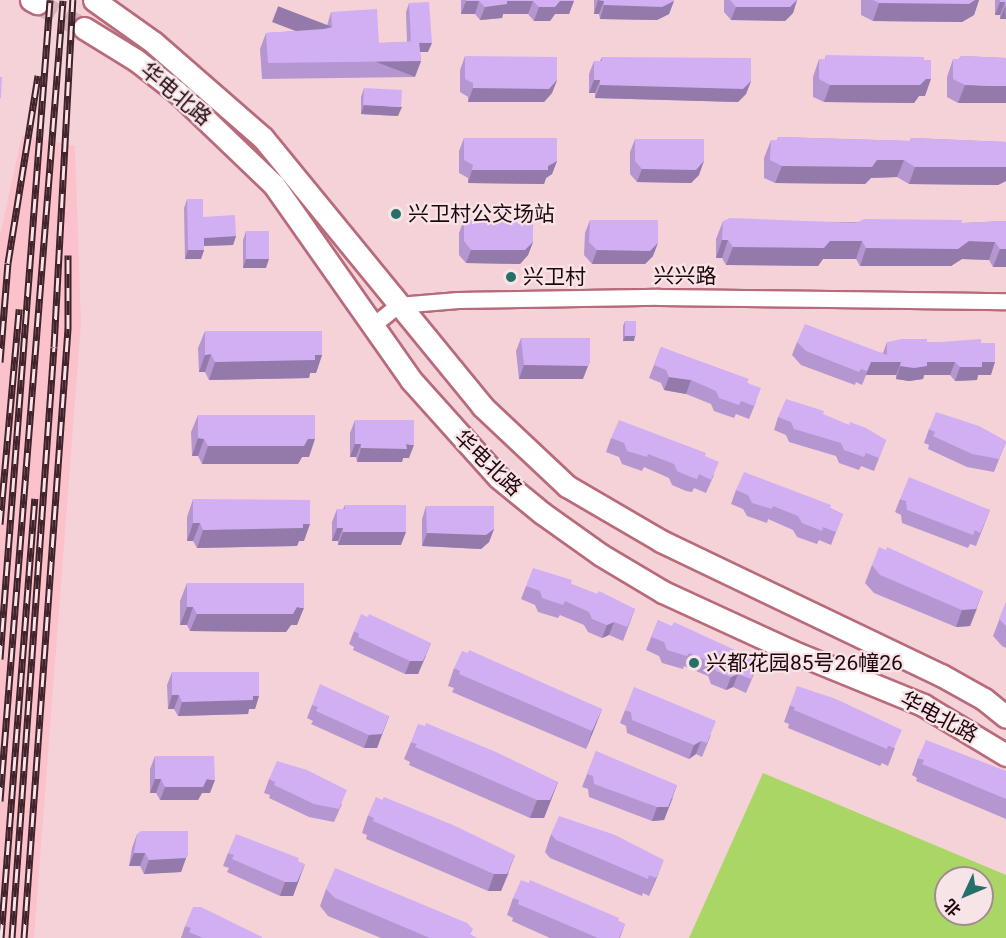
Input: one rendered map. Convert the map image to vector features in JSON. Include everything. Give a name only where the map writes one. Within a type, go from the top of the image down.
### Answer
[{"type":"main road","name":"华电北路","points":[[94,0],[162,49],[263,138],[323,207],[398,305],[482,406],[567,486],[598,507],[731,576],[941,675],[984,699],[1006,717]]},
{"type":"main road","name":"华电北路","points":[[84,28],[136,60],[177,92],[274,185],[322,250],[372,326],[425,396],[498,477],[601,555],[663,592],[791,651],[923,705],[1006,755]]},
{"type":"street","name":"兴兴路","points":[[398,305],[458,300],[659,297],[1006,301]]},
{"type":"street","points":[[372,326],[398,305]]},
{"type":"shaded area","points":[[22,135],[75,146],[81,323],[34,938],[0,938],[0,235]]},
{"type":"green space","points":[[763,773],[985,866],[934,866],[934,926],[994,926],[994,870],[1006,875],[1006,938],[689,938]]},
{"type":"building","points":[[466,0],[574,1],[560,1],[555,7],[539,7],[533,1],[507,1],[507,4],[485,7],[479,1]]},
{"type":"building","points":[[598,0],[674,1],[662,7],[604,5],[604,1]]},
{"type":"building","points":[[730,0],[797,0],[790,7],[736,7]]},
{"type":"building","points":[[873,0],[975,0],[969,4],[879,3]]},
{"type":"building","points":[[429,2],[432,43],[411,42],[409,3]]},
{"type":"building","points":[[377,9],[379,43],[419,41],[421,61],[268,63],[266,33],[324,29],[332,27],[331,12]]},
{"type":"building","points":[[826,55],[924,57],[924,60],[931,60],[931,79],[926,79],[920,85],[830,85],[819,79],[819,59],[826,59]]},
{"type":"building","points":[[465,56],[557,57],[557,80],[549,89],[473,88],[473,83],[465,79]]},
{"type":"building","points":[[961,56],[1006,58],[1006,86],[965,85],[953,79],[953,59],[960,59]]},
{"type":"building","points":[[602,57],[751,58],[751,81],[743,89],[600,85],[600,80],[594,80],[594,61],[602,61]]},
{"type":"building","points":[[0,77],[2,77],[1,98],[0,98]]},
{"type":"building","points":[[364,88],[402,90],[401,107],[363,105]]},
{"type":"building","points":[[778,137],[911,141],[911,138],[1006,142],[1006,167],[915,167],[904,160],[877,160],[872,167],[782,166],[770,160],[771,140],[778,140]]},
{"type":"building","points":[[464,138],[557,138],[557,161],[548,166],[548,170],[472,170],[473,165],[464,160]]},
{"type":"building","points":[[635,139],[704,139],[704,161],[696,170],[642,169],[635,161]]},
{"type":"building","points":[[187,199],[203,199],[203,217],[235,215],[236,236],[204,238],[204,250],[188,250]]},
{"type":"building","points":[[730,218],[856,223],[864,219],[962,220],[962,223],[1006,221],[1006,249],[1000,249],[995,242],[969,241],[958,249],[866,248],[862,241],[830,241],[824,248],[733,247],[728,240],[722,240],[723,221]]},
{"type":"building","points":[[464,219],[533,220],[533,242],[525,250],[471,250],[464,241]]},
{"type":"building","points":[[590,220],[658,220],[658,243],[650,251],[597,250],[589,242]]},
{"type":"building","points":[[246,231],[269,231],[269,259],[246,259]]},
{"type":"building","points":[[625,321],[636,321],[636,336],[625,336]]},
{"type":"building","points":[[805,324],[887,355],[887,342],[902,339],[927,339],[927,343],[981,339],[981,343],[995,343],[995,362],[982,362],[982,367],[960,367],[955,362],[927,362],[927,366],[914,368],[900,366],[901,362],[871,362],[867,371],[861,369],[859,372],[806,351],[797,342]]},
{"type":"building","points":[[205,331],[322,331],[322,355],[315,355],[315,360],[215,362],[211,354],[205,355]]},
{"type":"building","points":[[521,338],[590,338],[590,361],[588,366],[524,365]]},
{"type":"building","points":[[661,347],[749,379],[747,383],[761,388],[754,406],[741,401],[739,405],[719,398],[716,391],[691,380],[669,377],[666,370],[654,365]]},
{"type":"building","points":[[786,399],[824,411],[823,414],[849,425],[850,422],[866,428],[886,440],[879,458],[866,453],[864,457],[844,450],[841,443],[794,429],[791,422],[778,417]]},
{"type":"building","points":[[936,412],[979,426],[1006,441],[999,459],[972,454],[933,436],[935,432],[929,429]]},
{"type":"building","points":[[198,415],[315,415],[315,439],[308,439],[304,446],[208,446],[204,439],[198,438]]},
{"type":"building","points":[[355,420],[414,420],[414,445],[406,444],[407,449],[361,448],[361,444],[355,444]]},
{"type":"building","points":[[619,420],[706,453],[705,456],[719,462],[711,480],[699,474],[697,479],[691,477],[677,471],[674,464],[648,454],[647,457],[627,451],[624,443],[611,438]]},
{"type":"building","points":[[744,472],[831,505],[830,508],[843,514],[836,532],[823,527],[822,531],[802,523],[798,516],[773,506],[772,509],[752,503],[748,495],[736,490]]},
{"type":"building","points":[[909,477],[990,510],[980,533],[975,530],[973,535],[907,510],[906,501],[900,499]]},
{"type":"building","points":[[193,499],[310,500],[310,524],[303,524],[303,528],[203,530],[200,523],[193,523]]},
{"type":"building","points":[[345,505],[406,505],[406,532],[343,532],[343,528],[337,528],[337,509],[345,509]]},
{"type":"building","points":[[426,506],[494,506],[494,529],[486,535],[427,533]]},
{"type":"building","points":[[879,547],[886,550],[887,547],[983,591],[976,609],[962,610],[880,575],[872,565]]},
{"type":"building","points":[[533,568],[572,580],[571,584],[597,594],[599,591],[635,609],[627,627],[614,622],[607,625],[592,619],[589,612],[565,601],[563,605],[542,598],[540,591],[526,586]]},
{"type":"building","points":[[187,583],[304,583],[304,608],[297,607],[293,614],[197,614],[193,607],[187,607]]},
{"type":"building","points":[[1006,602],[1006,626],[999,619]]},
{"type":"building","points":[[361,614],[368,617],[369,614],[431,643],[423,661],[410,661],[358,637],[359,634],[354,631]]},
{"type":"building","points":[[658,620],[672,626],[674,622],[759,661],[751,679],[738,674],[731,677],[716,671],[713,663],[689,653],[687,656],[667,650],[664,642],[651,637]]},
{"type":"building","points":[[469,650],[602,709],[592,731],[459,674],[460,671],[454,668],[462,651],[468,653]]},
{"type":"building","points":[[172,672],[259,672],[259,696],[253,696],[253,700],[182,702],[179,695],[172,695]]},
{"type":"building","points":[[320,684],[389,716],[382,734],[369,735],[316,711],[318,707],[312,705]]},
{"type":"building","points":[[797,686],[836,699],[902,730],[894,748],[888,745],[887,749],[794,710],[795,707],[790,705]]},
{"type":"building","points":[[634,687],[716,721],[707,743],[701,741],[694,745],[632,720],[631,712],[625,710]]},
{"type":"building","points":[[426,723],[496,752],[558,782],[550,800],[537,800],[415,747],[417,744],[411,742],[418,724],[425,726]]},
{"type":"building","points":[[926,740],[1006,771],[1006,799],[922,764],[924,760],[918,758]]},
{"type":"building","points":[[596,751],[677,785],[668,807],[657,807],[594,784],[593,776],[587,774]]},
{"type":"building","points":[[155,756],[214,756],[215,780],[207,779],[203,787],[165,787],[161,779],[155,779]]},
{"type":"building","points":[[277,761],[307,770],[347,790],[339,809],[314,804],[274,785],[275,782],[269,779]]},
{"type":"building","points":[[376,797],[382,800],[384,797],[453,825],[515,855],[507,874],[494,874],[373,821],[374,818],[368,815]]},
{"type":"building","points":[[559,816],[615,835],[664,860],[656,878],[649,875],[648,879],[556,840],[551,834]]},
{"type":"building","points":[[141,831],[188,831],[186,858],[149,860],[145,853],[134,853],[137,834]]},
{"type":"building","points":[[236,834],[299,858],[298,861],[305,864],[297,882],[285,882],[232,859],[234,855],[228,853]]},
{"type":"building","points":[[335,868],[467,923],[473,929],[470,935],[477,938],[430,938],[335,898],[326,889]]},
{"type":"building","points":[[521,880],[529,883],[530,880],[619,918],[618,921],[625,924],[619,938],[598,938],[518,904],[519,900],[513,898]]},
{"type":"building","points":[[193,907],[201,907],[262,938],[203,938],[189,932],[191,928],[185,926]]},
{"type":"tunnel","points":[[37,3],[84,28]]},
{"type":"railway","points":[[0,659],[50,0]]},
{"type":"railway","points":[[0,801],[63,0]]},
{"type":"railway","points":[[12,938],[54,347],[73,0]]},
{"type":"railway","points":[[0,362],[8,263],[38,75]]},
{"type":"railway","points":[[24,938],[68,329],[68,255]]},
{"type":"railway","points":[[0,524],[19,309]]},
{"type":"railway","points":[[1,938],[35,498]]},
{"type":"place","name":"兴卫村公交场站","points":[[396,214]]},
{"type":"place","name":"兴卫村","points":[[511,277]]},
{"type":"place","name":"兴都花园85号26幢26","points":[[694,663]]}]
